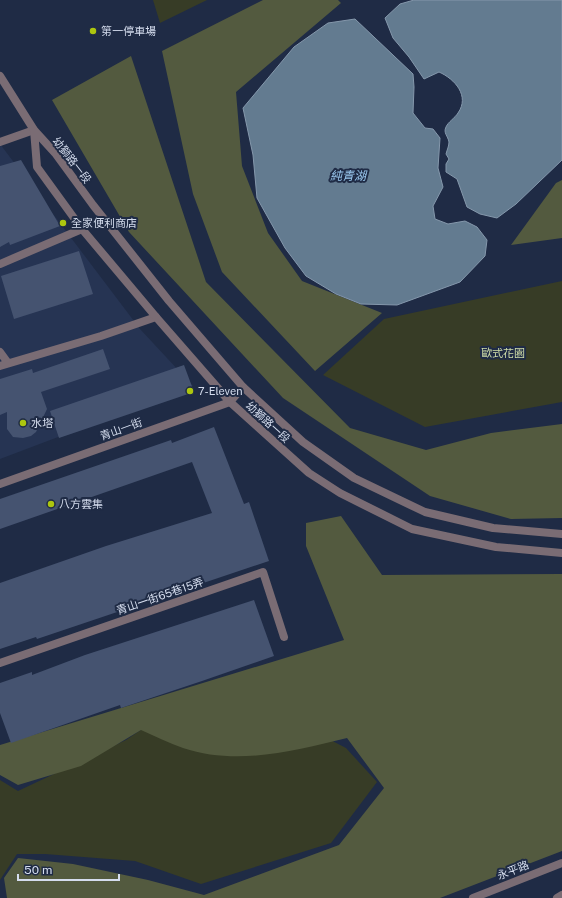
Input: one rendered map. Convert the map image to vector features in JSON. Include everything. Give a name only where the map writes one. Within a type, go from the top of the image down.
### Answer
[{"type":"street","name":"幼獅路一段","points":[[0,76],[34,130],[55,153],[93,205],[169,301],[243,387],[303,442],[354,478],[425,512],[493,528],[562,534]]},
{"type":"street","name":"幼獅路一段","points":[[34,130],[37,167],[82,229],[230,402],[309,473],[340,493],[412,529],[496,547],[562,553]]},
{"type":"street","points":[[0,142],[34,130]]},
{"type":"street","points":[[0,264],[82,229]]},
{"type":"street","points":[[0,352],[4,365],[101,336],[156,317]]},
{"type":"street","name":"青山一街","points":[[0,484],[230,402],[243,387]]},
{"type":"street","name":"青山一街65巷15弄","points":[[0,663],[263,572],[284,637]]},
{"type":"street","name":"永平路","points":[[473,898],[562,863]]},
{"type":"street","points":[[556,898],[562,895]]},
{"type":"shaded area","points":[[0,144],[140,329],[193,386],[0,459]]},
{"type":"green space","points":[[153,0],[207,0],[160,23]]},
{"type":"green space","points":[[263,0],[338,0],[341,3],[236,92],[242,166],[268,233],[302,281],[382,313],[315,371],[222,272],[193,194],[162,51]]},
{"type":"green space","points":[[131,56],[206,282],[350,428],[426,450],[491,433],[562,424],[562,518],[511,519],[430,496],[283,398],[129,232],[52,100]]},
{"type":"green space","points":[[562,180],[562,238],[511,245],[556,183]]},
{"type":"green space","name":"歐式花園","points":[[562,281],[562,402],[425,427],[323,375],[384,319]]},
{"type":"green space","points":[[341,516],[382,575],[562,574],[562,851],[440,898],[7,898],[4,878],[18,858],[73,864],[148,880],[204,895],[339,845],[384,788],[347,738],[286,752],[265,755],[224,756],[183,748],[141,730],[81,766],[18,785],[0,775],[0,745],[344,640],[306,546],[306,523]]},
{"type":"green space","points":[[151,723],[317,733],[346,748],[377,782],[331,843],[201,884],[135,861],[45,854],[17,854],[0,880],[0,780],[18,791],[126,740]]},
{"type":"water","points":[[414,0],[562,0],[562,160],[516,204],[497,218],[480,214],[467,207],[457,179],[446,172],[446,164],[449,159],[446,154],[449,142],[445,129],[448,123],[457,115],[461,107],[462,100],[459,89],[450,79],[439,72],[424,79],[409,57],[393,38],[385,18],[400,4]]},
{"type":"water","name":"純青湖","points":[[355,19],[413,74],[413,113],[425,128],[433,129],[440,138],[438,168],[443,187],[433,206],[435,219],[448,224],[465,221],[477,227],[487,240],[485,256],[460,282],[397,305],[361,304],[336,294],[306,276],[285,248],[257,198],[253,155],[243,108],[294,47],[328,23]]},
{"type":"building","points":[[21,160],[60,226],[10,245],[9,242],[0,247],[0,166]]},
{"type":"building","points":[[79,251],[93,294],[14,319],[1,276]]},
{"type":"building","points":[[103,349],[110,369],[41,392],[47,409],[36,432],[31,436],[23,438],[13,437],[7,429],[7,412],[0,415],[0,379],[32,369],[33,373]]},
{"type":"building","points":[[184,365],[194,392],[59,438],[50,411]]},
{"type":"building","points":[[214,427],[244,504],[249,502],[269,561],[37,639],[36,637],[0,649],[0,583],[106,546],[212,513],[192,462],[0,529],[0,499],[171,440],[172,443]]},
{"type":"building","points":[[254,600],[274,656],[121,708],[120,705],[11,743],[0,713],[0,683],[32,672],[32,675],[85,655]]},
{"type":"place","name":"第一停車場","points":[[93,31]]},
{"type":"place","name":"全家便利商店","points":[[63,223]]},
{"type":"place","name":"7-Eleven","points":[[190,391]]},
{"type":"place","name":"水塔","points":[[23,423]]},
{"type":"place","name":"八方雲集","points":[[51,504]]}]
